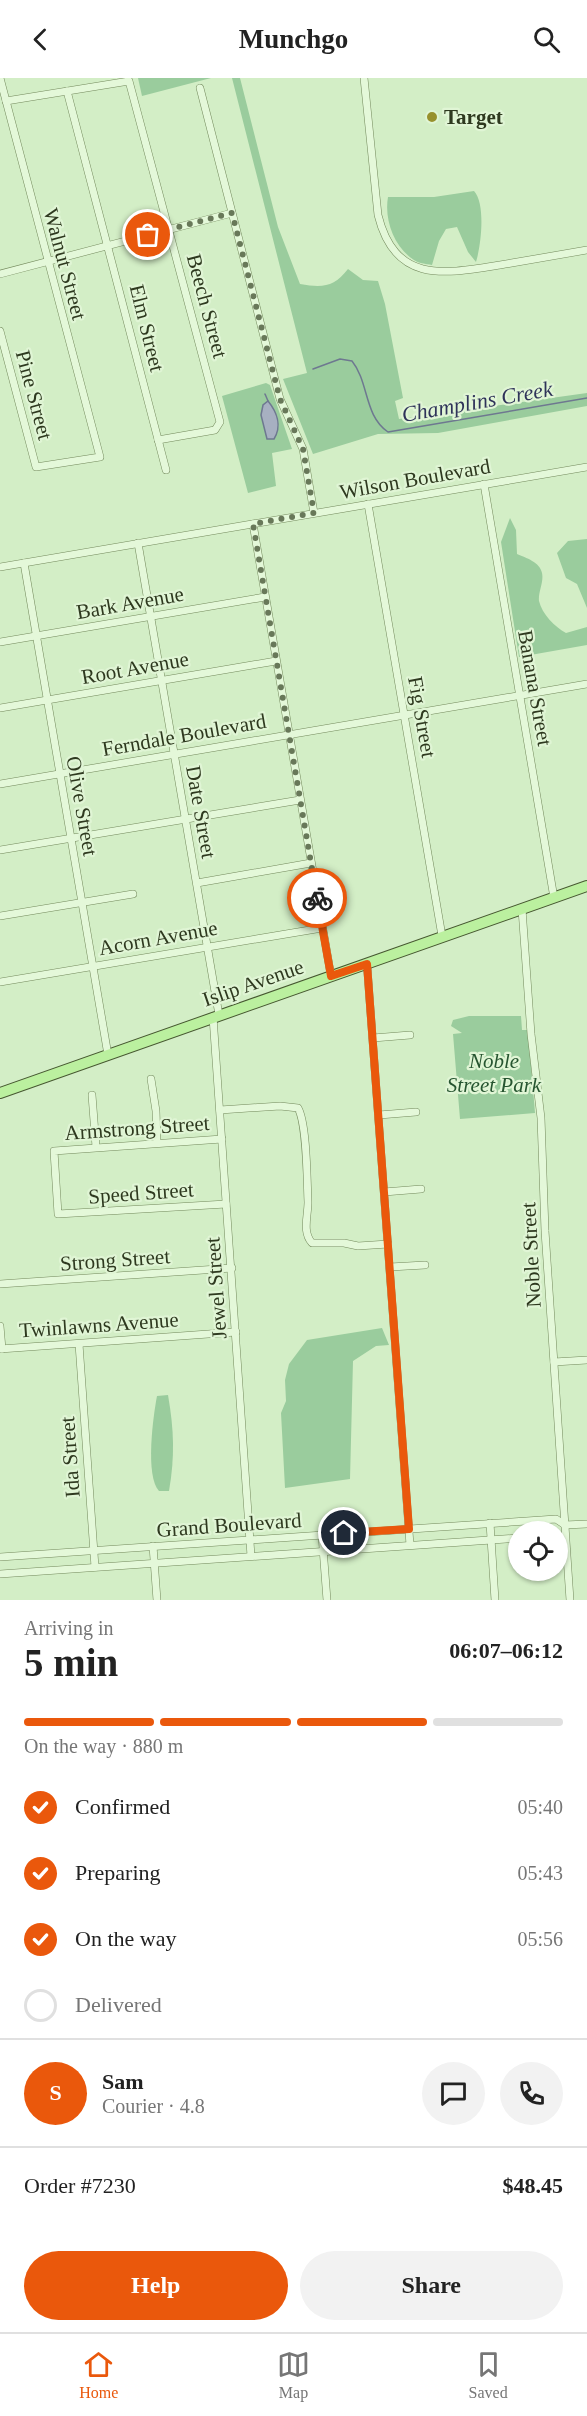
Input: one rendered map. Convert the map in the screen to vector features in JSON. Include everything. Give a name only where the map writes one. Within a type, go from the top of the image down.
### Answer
[{"type":"main road","name":"Islip Avenue","points":[[0,1093],[587,886]]},
{"type":"street","name":"Walnut Street","points":[[0,78],[100,457],[36,467]]},
{"type":"street","points":[[364,78],[378,215],[383,235],[392,249],[412,266],[439,273],[454,272],[587,250]]},
{"type":"street","name":"Beech Street","points":[[6,101],[129,81],[220,422],[215,430],[158,440]]},
{"type":"street","points":[[200,88],[280,399],[303,449],[314,513]]},
{"type":"street","name":"Elm Street","points":[[67,91],[166,470]]},
{"type":"street","points":[[0,274],[232,213]]},
{"type":"street","name":"Pine Street","points":[[0,331],[36,467]]},
{"type":"street","name":"Wilson Boulevard","points":[[0,567],[587,467]]},
{"type":"street","name":"Banana Street","points":[[484,484],[554,898]]},
{"type":"street","name":"Fig Street","points":[[368,504],[442,936]]},
{"type":"street","points":[[253,524],[331,976]]},
{"type":"street","name":"Date Street","points":[[138,543],[197,883],[216,1016]]},
{"type":"street","name":"Olive Street","points":[[24,563],[108,1055]]},
{"type":"street","name":"Bark Avenue","points":[[0,642],[265,597]]},
{"type":"street","name":"Root Avenue","points":[[0,708],[276,661]]},
{"type":"street","name":"Ferndale Boulevard","points":[[0,784],[587,684]]},
{"type":"street","points":[[0,850],[300,800]]},
{"type":"street","points":[[197,883],[311,864]]},
{"type":"street","points":[[0,916],[133,894]]},
{"type":"street","name":"Noble Street","points":[[522,909],[531,1034],[541,1118],[545,1231],[565,1521]]},
{"type":"street","name":"Acorn Avenue","points":[[0,982],[322,928]]},
{"type":"street","points":[[367,964],[410,1545]]},
{"type":"street","name":"Jewel Street","points":[[216,1016],[226,1204],[251,1556]]},
{"type":"street","points":[[373,1038],[410,1035]]},
{"type":"street","points":[[151,1079],[156,1111],[157,1143]]},
{"type":"street","points":[[92,1095],[96,1147]]},
{"type":"street","points":[[220,1110],[280,1106],[298,1108],[302,1114],[308,1205],[307,1238],[312,1243],[344,1243],[358,1246],[388,1244]]},
{"type":"street","points":[[379,1115],[416,1112]]},
{"type":"street","name":"Armstrong Street","points":[[58,1214],[54,1151],[222,1139]]},
{"type":"street","points":[[384,1192],[421,1189]]},
{"type":"street","name":"Speed Street","points":[[58,1214],[226,1204]]},
{"type":"street","points":[[390,1267],[425,1264]]},
{"type":"street","name":"Strong Street","points":[[0,1284],[232,1268]]},
{"type":"street","points":[[0,1326],[1,1349]]},
{"type":"street","name":"Twinlawns Avenue","points":[[1,1349],[236,1332]]},
{"type":"street","name":"Ida Street","points":[[79,1344],[95,1567]]},
{"type":"street","points":[[554,1362],[587,1360]]},
{"type":"street","name":"Grand Boulevard","points":[[523,1521],[556,1519],[559,1521]]},
{"type":"street","name":"Grand Boulevard","points":[[0,1557],[508,1522]]},
{"type":"street","points":[[490,1523],[495,1600]]},
{"type":"street","name":"Grand Boulevard","points":[[568,1525],[587,1524]]},
{"type":"street","points":[[322,1535],[327,1600]]},
{"type":"street","name":"Grand Boulevard","points":[[0,1574],[508,1539]]},
{"type":"street","points":[[153,1546],[158,1600]]},
{"type":"street","name":"Noble Street","points":[[568,1570],[570,1600]]},
{"type":"green space","points":[[138,78],[211,78],[142,96]]},
{"type":"green space","points":[[232,78],[240,78],[278,227],[300,284],[327,285],[338,280],[348,269],[363,280],[378,281],[385,304],[403,398],[395,401],[399,419],[587,393],[587,406],[438,433],[378,434],[313,454],[283,379],[307,373]]},
{"type":"green space","points":[[474,191],[478,197],[481,215],[481,236],[476,262],[468,252],[457,227],[446,229],[439,241],[432,265],[416,261],[407,255],[396,240],[389,224],[388,197],[434,197]]},
{"type":"green space","points":[[266,383],[270,385],[292,449],[272,453],[276,486],[248,493],[222,396]]},
{"type":"green space","points":[[510,518],[516,530],[517,554],[532,561],[541,569],[539,601],[543,611],[553,624],[566,633],[587,627],[587,645],[519,657],[501,542]]},
{"type":"green space","points":[[587,539],[587,608],[577,584],[566,578],[557,553],[568,541]]},
{"type":"green space","name":"Noble Street Park","points":[[469,1016],[521,1016],[522,1030],[528,1030],[535,1113],[460,1119],[453,1034],[462,1033],[451,1026],[453,1020]]},
{"type":"green space","points":[[382,1328],[389,1345],[376,1346],[353,1361],[350,1479],[285,1488],[281,1413],[286,1401],[285,1380],[289,1364],[307,1340]]},
{"type":"green space","points":[[168,1395],[173,1432],[172,1466],[169,1491],[159,1491],[152,1473],[152,1431],[157,1396]]},
{"type":"water","points":[[268,401],[274,410],[278,424],[274,439],[267,439],[261,415],[263,405]]},
{"type":"waterway","name":"Champlins Creek","points":[[313,369],[340,359],[352,361],[375,417],[388,432],[587,398]]},
{"type":"waterway","points":[[265,394],[268,401]]},
{"type":"way so far","points":[[148,235],[232,213],[280,399],[303,449],[314,513],[253,524],[317,898]]},
{"type":"place","name":"Target","points":[[432,117]]},
{"type":"route","points":[[317,898],[331,976],[367,964],[409,1529],[344,1533]]}]
